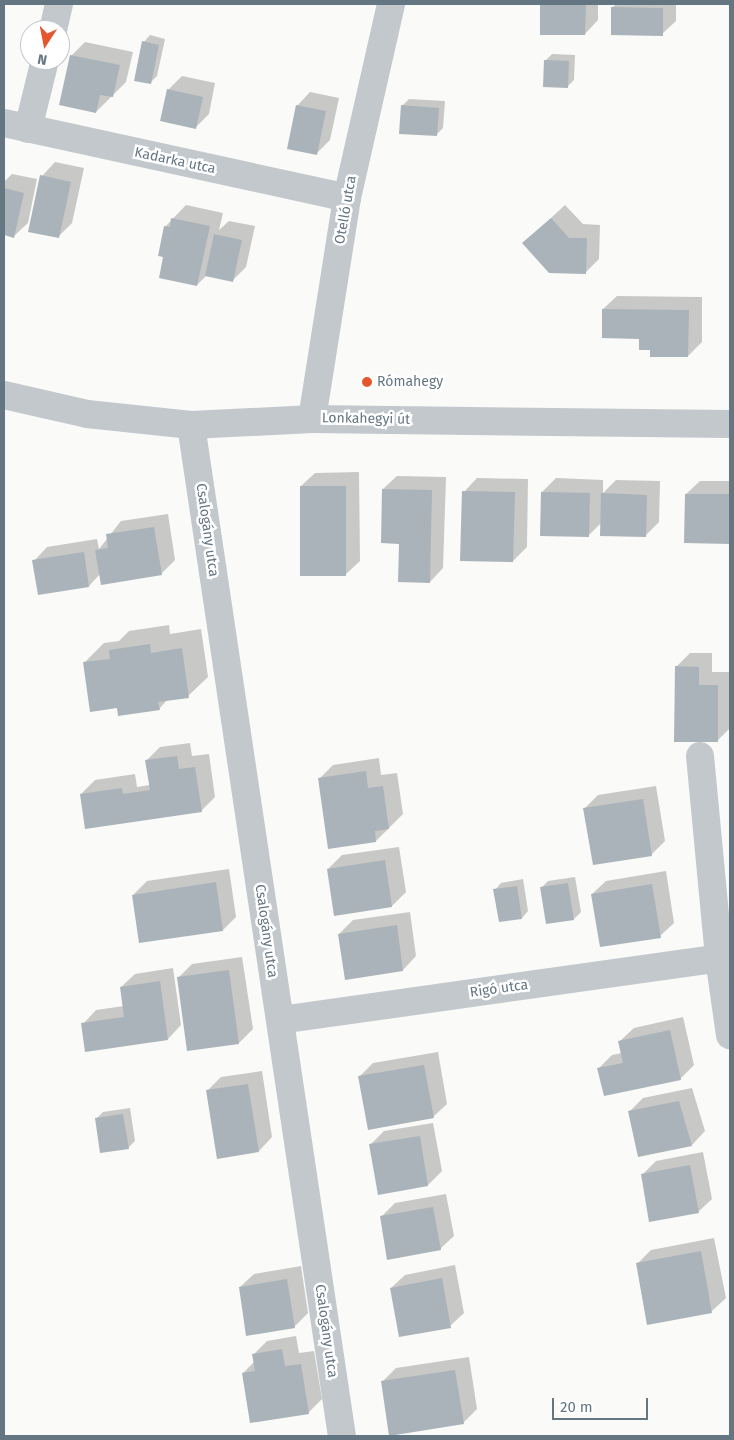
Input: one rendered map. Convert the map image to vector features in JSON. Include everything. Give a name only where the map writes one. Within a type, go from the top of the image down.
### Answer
[{"type":"street","points":[[55,20],[59,4]]},
{"type":"street","name":"Otelló utca","points":[[312,419],[347,198],[391,4]]},
{"type":"street","points":[[16,126],[41,70]]},
{"type":"street","name":"Kadarka utca","points":[[16,126],[347,198]]},
{"type":"street","name":"Lonkahegyi út","points":[[4,395],[87,414],[191,425],[312,419],[730,424]]},
{"type":"street","name":"Csalogány utca","points":[[191,425],[342,1436]]},
{"type":"street","points":[[700,756],[719,958],[730,1035]]},
{"type":"street","name":"Rigó utca","points":[[280,1020],[719,958]]},
{"type":"building","points":[[540,4],[586,5],[585,35],[540,35]]},
{"type":"building","points":[[611,7],[663,8],[663,36],[611,35]]},
{"type":"building","points":[[142,41],[159,45],[151,84],[134,81]]},
{"type":"building","points":[[70,55],[120,65],[113,97],[100,95],[96,113],[59,105],[67,70],[70,70]]},
{"type":"building","points":[[544,60],[569,61],[568,88],[543,87]]},
{"type":"building","points":[[167,89],[203,97],[196,129],[160,121]]},
{"type":"building","points":[[296,105],[326,111],[317,155],[287,149]]},
{"type":"building","points":[[401,105],[439,108],[437,136],[399,134]]},
{"type":"building","points":[[40,175],[71,182],[59,238],[28,232]]},
{"type":"building","points":[[4,188],[24,193],[14,238],[4,235]]},
{"type":"building","points":[[171,218],[210,226],[197,286],[159,278],[163,257],[158,256],[164,226],[170,227]]},
{"type":"building","points":[[551,218],[569,238],[587,238],[586,274],[549,273],[522,243]]},
{"type":"building","points":[[214,234],[242,240],[233,282],[205,276]]},
{"type":"building","points":[[602,309],[689,310],[688,357],[650,357],[650,350],[639,350],[639,339],[602,338]]},
{"type":"building","points":[[300,486],[346,486],[346,576],[300,576]]},
{"type":"building","points":[[382,489],[432,490],[430,583],[398,582],[399,544],[381,543]]},
{"type":"building","points":[[462,491],[515,492],[513,562],[460,561]]},
{"type":"building","points":[[541,492],[590,493],[589,537],[540,536]]},
{"type":"building","points":[[601,493],[647,495],[646,537],[600,536]]},
{"type":"building","points":[[685,494],[730,494],[730,544],[684,543]]},
{"type":"building","points":[[154,527],[162,575],[101,585],[95,550],[108,548],[106,534]]},
{"type":"building","points":[[84,552],[89,587],[38,595],[32,560]]},
{"type":"building","points":[[150,644],[151,653],[182,648],[189,698],[158,702],[160,710],[118,716],[117,708],[90,712],[83,662],[110,659],[109,650]]},
{"type":"building","points":[[675,666],[699,667],[699,685],[718,685],[718,742],[674,742]]},
{"type":"building","points":[[177,756],[179,769],[195,767],[202,812],[85,829],[80,794],[122,788],[123,794],[150,790],[145,760]]},
{"type":"building","points":[[366,771],[368,788],[383,786],[389,829],[375,831],[376,842],[328,849],[318,778]]},
{"type":"building","points":[[643,799],[652,856],[593,865],[583,808]]},
{"type":"building","points":[[385,860],[392,907],[334,916],[327,869]]},
{"type":"building","points":[[216,882],[223,931],[139,943],[132,895]]},
{"type":"building","points":[[568,883],[574,920],[546,924],[540,887]]},
{"type":"building","points":[[652,884],[661,938],[600,947],[591,894]]},
{"type":"building","points":[[517,886],[522,919],[499,922],[493,889]]},
{"type":"building","points":[[397,925],[403,971],[345,980],[338,934]]},
{"type":"building","points":[[229,970],[239,1044],[187,1051],[177,977]]},
{"type":"building","points":[[160,981],[168,1040],[85,1052],[81,1023],[124,1017],[120,987]]},
{"type":"building","points":[[670,1030],[681,1080],[604,1096],[597,1068],[623,1063],[618,1041]]},
{"type":"building","points":[[424,1065],[434,1118],[368,1130],[358,1076]]},
{"type":"building","points":[[248,1084],[259,1152],[217,1159],[206,1090]]},
{"type":"building","points":[[679,1101],[692,1146],[638,1157],[628,1111]]},
{"type":"building","points":[[123,1114],[129,1149],[100,1153],[95,1118]]},
{"type":"building","points":[[420,1136],[428,1186],[378,1195],[369,1144]]},
{"type":"building","points":[[690,1165],[699,1213],[649,1222],[641,1174]]},
{"type":"building","points":[[433,1207],[441,1250],[387,1260],[380,1216]]},
{"type":"building","points":[[701,1251],[712,1313],[647,1325],[636,1263]]},
{"type":"building","points":[[442,1278],[451,1328],[399,1337],[390,1288]]},
{"type":"building","points":[[287,1279],[295,1328],[246,1336],[239,1287]]},
{"type":"building","points":[[282,1349],[285,1366],[301,1364],[309,1414],[250,1423],[242,1373],[255,1371],[252,1354]]},
{"type":"building","points":[[455,1370],[464,1424],[389,1436],[381,1381]]},
{"type":"place","name":"Rómahegy","points":[[367,382]]}]
